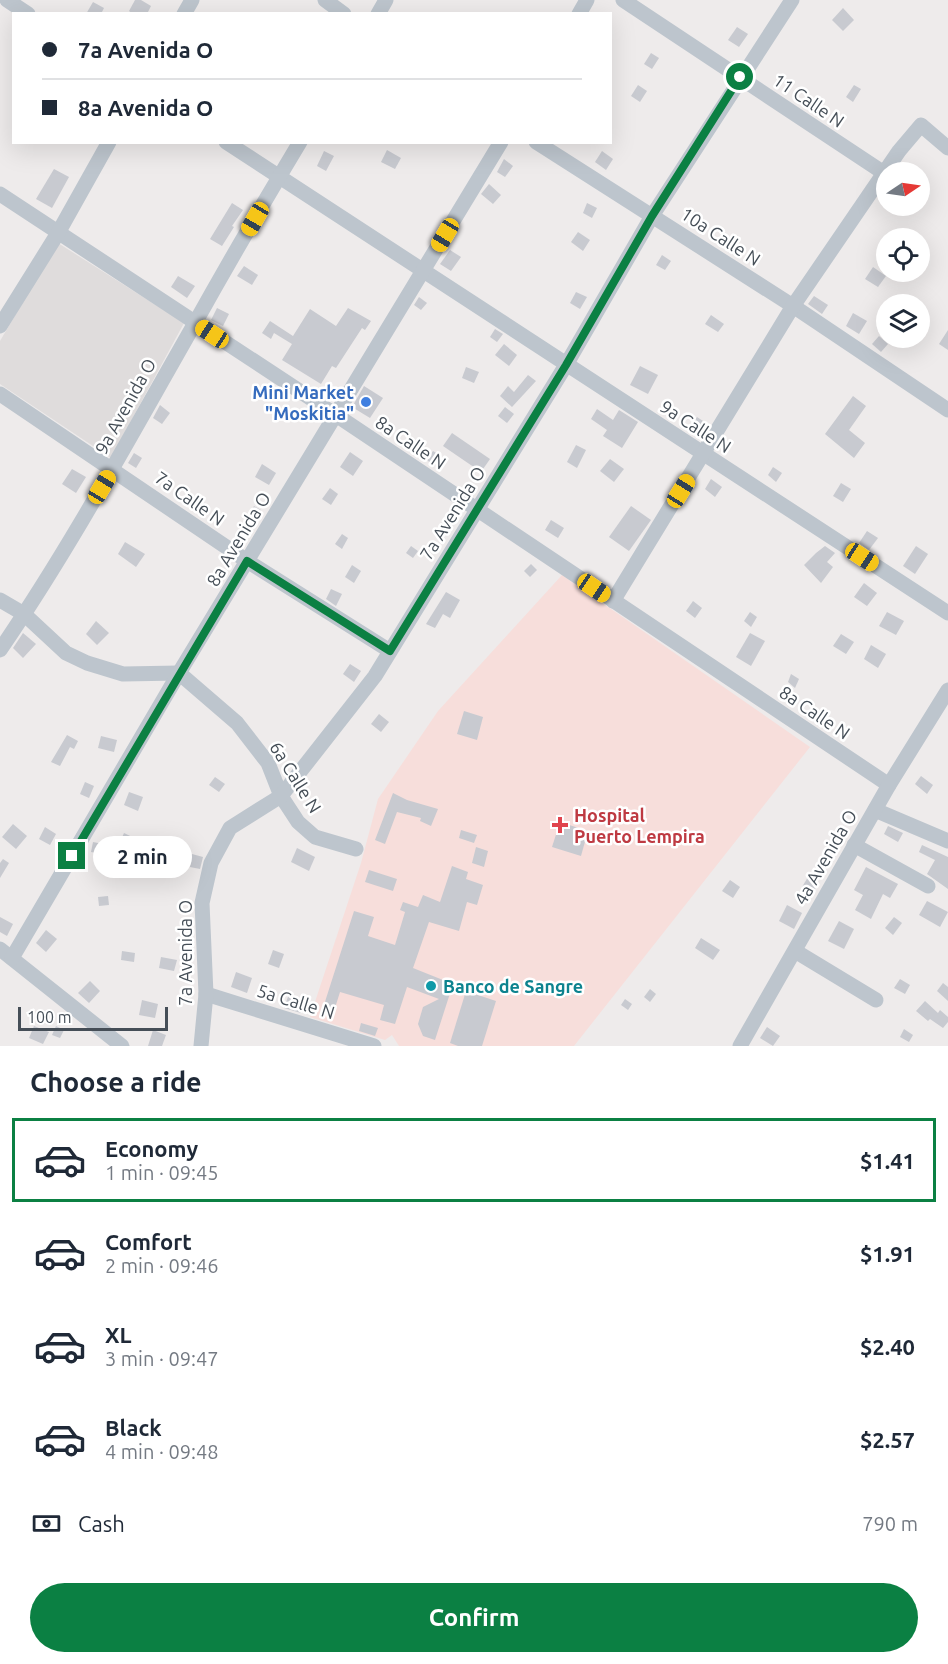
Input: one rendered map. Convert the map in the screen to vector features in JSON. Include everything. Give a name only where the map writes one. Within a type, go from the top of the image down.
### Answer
[{"type":"street","points":[[7,0],[25,12]]},
{"type":"street","points":[[325,0],[341,12]]},
{"type":"street","name":"11 Calle N","points":[[623,0],[876,168]]},
{"type":"street","name":"7a Avenida O","points":[[201,1046],[206,994],[202,903],[211,863],[230,828],[282,796],[375,676],[566,365],[652,216],[792,0]]},
{"type":"street","points":[[892,162],[921,125],[948,148]]},
{"type":"street","points":[[0,326],[108,144]]},
{"type":"street","points":[[229,144],[423,272]]},
{"type":"street","name":"9a Avenida O","points":[[0,650],[113,469],[299,144]]},
{"type":"street","name":"8a Avenida O","points":[[6,953],[500,144]]},
{"type":"street","name":"10a Calle N","points":[[539,144],[793,306],[948,410]]},
{"type":"street","points":[[614,601],[793,306],[876,185]]},
{"type":"street","name":"8a Calle N","points":[[0,194],[336,415],[889,785]]},
{"type":"street","name":"9a Calle N","points":[[423,272],[948,613]]},
{"type":"street","name":"7a Calle N","points":[[0,394],[247,561],[390,651]]},
{"type":"street","points":[[0,600],[24,614],[66,653],[87,663],[123,674],[179,673]]},
{"type":"street","name":"6a Calle N","points":[[179,673],[237,723],[268,763],[282,796],[298,822],[315,837],[356,849]]},
{"type":"street","name":"4a Avenida O","points":[[740,1046],[889,785],[948,690]]},
{"type":"street","points":[[875,810],[948,841]]},
{"type":"street","points":[[854,845],[928,886]]},
{"type":"street","points":[[795,951],[876,1000]]},
{"type":"street","points":[[6,953],[122,1046]]},
{"type":"street","name":"5a Calle N","points":[[206,994],[374,1046]]},
{"type":"shaded area","points":[[58,243],[184,323],[111,458],[0,384],[0,341]]},
{"type":"shaded area","name":"Hospital Puerto Lempira","points":[[562,575],[810,747],[574,1046],[399,1046],[392,1035],[385,1040],[310,1017],[361,863],[378,799],[438,711]]},
{"type":"building","points":[[135,0],[141,0],[151,6],[148,12],[129,11]]},
{"type":"building","points":[[93,2],[104,8],[102,12],[87,12]]},
{"type":"building","points":[[843,8],[854,20],[843,31],[832,20]]},
{"type":"building","points":[[737,27],[748,34],[739,47],[728,40]]},
{"type":"building","points":[[651,53],[659,58],[652,69],[644,64]]},
{"type":"building","points":[[638,85],[647,91],[640,102],[631,96]]},
{"type":"building","points":[[854,85],[861,89],[853,102],[846,97]]},
{"type":"building","points":[[387,150],[401,158],[395,169],[381,162]]},
{"type":"building","points":[[324,151],[334,156],[326,171],[317,166]]},
{"type":"building","points":[[602,151],[613,159],[606,170],[595,162]]},
{"type":"building","points":[[504,159],[513,166],[505,177],[497,172]]},
{"type":"building","points":[[54,169],[69,177],[52,208],[36,199]]},
{"type":"building","points":[[489,184],[501,195],[493,204],[481,194]]},
{"type":"building","points":[[232,203],[243,210],[222,246],[210,239]]},
{"type":"building","points":[[587,203],[597,208],[592,218],[583,213]]},
{"type":"building","points":[[578,232],[590,240],[583,251],[571,242]]},
{"type":"building","points":[[450,250],[461,257],[451,271],[440,264]]},
{"type":"building","points":[[662,255],[671,261],[665,270],[656,265]]},
{"type":"building","points":[[244,266],[258,275],[252,285],[237,276]]},
{"type":"building","points":[[873,267],[876,269],[876,282],[882,282],[878,287],[865,279]]},
{"type":"building","points":[[178,276],[195,286],[187,298],[171,287]]},
{"type":"building","points":[[576,292],[587,297],[580,309],[570,303]]},
{"type":"building","points":[[814,296],[828,305],[822,314],[808,304]]},
{"type":"building","points":[[419,297],[427,303],[421,310],[414,305]]},
{"type":"building","points":[[217,308],[229,314],[223,326],[211,320]]},
{"type":"building","points":[[348,308],[371,321],[365,330],[362,328],[336,368],[332,366],[321,384],[282,360],[292,344],[274,333],[271,339],[262,333],[270,321],[293,336],[310,309],[336,326]]},
{"type":"building","points":[[853,313],[867,321],[859,334],[846,326]]},
{"type":"building","points":[[711,315],[724,324],[718,332],[705,324]]},
{"type":"building","points":[[495,329],[503,334],[497,342],[490,337]]},
{"type":"building","points":[[948,330],[948,350],[939,344]]},
{"type":"building","points":[[504,344],[517,355],[509,366],[495,355]]},
{"type":"building","points":[[640,366],[658,375],[648,394],[630,385]]},
{"type":"building","points":[[466,367],[479,372],[474,383],[462,378]]},
{"type":"building","points":[[528,375],[536,381],[512,407],[500,396],[508,386],[514,392]]},
{"type":"building","name":"Mini Market \"Moskitia\"","points":[[364,386],[383,398],[370,418],[352,407]]},
{"type":"building","points":[[853,396],[866,406],[849,430],[865,443],[854,458],[825,434]]},
{"type":"building","points":[[160,405],[170,413],[162,424],[153,418]]},
{"type":"building","points":[[505,407],[514,414],[507,423],[498,416]]},
{"type":"building","points":[[597,409],[613,420],[619,410],[638,422],[622,448],[603,436],[607,430],[591,419]]},
{"type":"building","points":[[697,417],[706,423],[699,433],[691,427]]},
{"type":"building","points":[[452,433],[490,459],[481,472],[443,446]]},
{"type":"building","points":[[576,445],[586,450],[577,468],[567,462]]},
{"type":"building","points":[[433,451],[441,456],[434,466],[427,460]]},
{"type":"building","points":[[350,452],[363,461],[353,476],[340,467]]},
{"type":"building","points":[[134,453],[142,458],[136,468],[128,463]]},
{"type":"building","points":[[610,459],[624,469],[614,482],[600,471]]},
{"type":"building","points":[[262,464],[276,473],[269,485],[255,477]]},
{"type":"building","points":[[773,467],[782,473],[776,482],[768,475]]},
{"type":"building","points":[[72,469],[86,477],[76,493],[62,484]]},
{"type":"building","points":[[711,479],[722,487],[715,497],[705,489]]},
{"type":"building","points":[[841,483],[851,489],[843,502],[833,496]]},
{"type":"building","points":[[330,488],[338,494],[331,505],[322,499]]},
{"type":"building","points":[[254,506],[261,510],[256,519],[249,514]]},
{"type":"building","points":[[631,506],[651,520],[629,551],[609,537]]},
{"type":"building","points":[[551,520],[564,528],[558,538],[545,530]]},
{"type":"building","points":[[867,531],[878,538],[869,550],[859,543]]},
{"type":"building","points":[[342,534],[348,538],[342,549],[335,544]]},
{"type":"building","points":[[125,542],[145,554],[136,567],[118,554]]},
{"type":"building","points":[[411,546],[418,551],[413,558],[406,553]]},
{"type":"building","points":[[825,546],[835,553],[827,562],[833,567],[821,583],[804,565]]},
{"type":"building","points":[[916,546],[928,554],[915,574],[903,566]]},
{"type":"building","points":[[531,564],[537,570],[530,577],[524,571]]},
{"type":"building","points":[[352,565],[361,571],[354,583],[345,577]]},
{"type":"building","points":[[864,583],[877,593],[867,606],[854,597]]},
{"type":"building","points":[[331,589],[342,594],[336,606],[326,599]]},
{"type":"building","points":[[446,592],[460,600],[450,618],[443,614],[435,628],[426,624]]},
{"type":"building","points":[[693,601],[702,608],[695,618],[686,611]]},
{"type":"building","points":[[750,612],[757,617],[751,627],[744,621]]},
{"type":"building","points":[[887,612],[904,621],[896,635],[879,626]]},
{"type":"building","points":[[96,621],[109,633],[97,645],[86,634]]},
{"type":"building","points":[[23,633],[36,644],[23,658],[13,648]]},
{"type":"building","points":[[750,633],[765,641],[751,666],[736,657]]},
{"type":"building","points":[[841,634],[854,642],[846,654],[833,646]]},
{"type":"building","points":[[871,645],[886,654],[878,668],[864,659]]},
{"type":"building","points":[[350,664],[361,671],[354,682],[343,674]]},
{"type":"building","points":[[791,674],[799,679],[795,688],[788,682]]},
{"type":"building","points":[[464,711],[483,717],[477,740],[457,734]]},
{"type":"building","points":[[379,714],[389,722],[381,732],[371,724]]},
{"type":"building","points":[[67,735],[78,741],[74,749],[70,747],[60,766],[51,762]]},
{"type":"building","points":[[101,736],[117,740],[114,752],[98,748]]},
{"type":"building","points":[[921,776],[933,785],[927,794],[915,784]]},
{"type":"building","points":[[215,777],[225,784],[219,792],[209,785]]},
{"type":"building","points":[[85,782],[94,786],[89,798],[80,794]]},
{"type":"building","points":[[129,792],[143,797],[138,811],[124,805]]},
{"type":"building","points":[[393,793],[407,800],[438,809],[431,826],[420,821],[421,818],[397,812],[385,844],[375,840]]},
{"type":"building","points":[[560,822],[588,831],[581,856],[552,847]]},
{"type":"building","points":[[13,824],[27,836],[16,849],[2,837]]},
{"type":"building","points":[[888,826],[903,833],[898,842],[884,834]]},
{"type":"building","points":[[45,827],[56,834],[50,845],[39,839]]},
{"type":"building","points":[[461,830],[477,835],[474,843],[459,838]]},
{"type":"building","points":[[124,833],[153,847],[149,855],[120,842]]},
{"type":"building","points":[[93,842],[113,846],[111,856],[91,852]]},
{"type":"building","points":[[922,845],[948,857],[948,889],[927,874],[935,860],[919,852]]},
{"type":"building","points":[[476,847],[488,851],[484,867],[472,863]]},
{"type":"building","points":[[297,848],[315,857],[309,871],[291,862]]},
{"type":"building","points":[[192,854],[203,857],[200,869],[190,867]]},
{"type":"building","points":[[3,859],[9,863],[0,878],[0,863]]},
{"type":"building","points":[[452,866],[468,872],[466,879],[483,885],[477,905],[467,902],[459,931],[429,922],[413,968],[453,984],[435,1040],[423,1036],[418,1024],[423,1007],[439,999],[407,987],[395,1024],[380,1020],[384,1005],[340,992],[334,1011],[323,1008],[354,911],[374,917],[368,936],[395,945],[405,912],[400,910],[403,902],[418,907],[423,895],[440,902]]},
{"type":"building","points":[[866,867],[898,884],[890,898],[883,894],[871,919],[855,910],[863,895],[854,890]]},
{"type":"building","points":[[369,870],[397,879],[393,891],[365,882]]},
{"type":"building","points":[[808,877],[818,884],[812,894],[802,887]]},
{"type":"building","points":[[730,880],[740,887],[733,898],[722,891]]},
{"type":"building","points":[[108,896],[109,905],[99,906],[98,897]]},
{"type":"building","points":[[927,901],[948,912],[940,927],[919,915]]},
{"type":"building","points":[[787,905],[802,913],[794,929],[779,921]]},
{"type":"building","points":[[0,917],[13,924],[7,936],[0,932]]},
{"type":"building","points":[[894,917],[902,923],[893,935],[885,928]]},
{"type":"building","points":[[839,921],[854,929],[844,949],[828,941]]},
{"type":"building","points":[[46,930],[57,939],[46,952],[36,943]]},
{"type":"building","points":[[701,938],[720,950],[713,960],[695,948]]},
{"type":"building","points":[[273,950],[284,954],[279,968],[268,964]]},
{"type":"building","points":[[122,951],[135,953],[134,962],[121,960]]},
{"type":"building","points":[[161,957],[177,960],[174,971],[159,968]]},
{"type":"building","points":[[236,972],[252,978],[247,993],[231,987]]},
{"type":"building","points":[[900,979],[910,985],[905,994],[894,988]]},
{"type":"building","points":[[90,981],[100,991],[89,1003],[78,993]]},
{"type":"building","points":[[943,983],[948,987],[948,1001],[937,991]]},
{"type":"building","points":[[650,989],[656,994],[650,1002],[644,997]]},
{"type":"building","points":[[466,991],[496,1001],[482,1046],[458,1046],[450,1043]]},
{"type":"building","points":[[289,994],[305,1000],[301,1013],[284,1008]]},
{"type":"building","points":[[625,999],[632,1004],[628,1010],[621,1005]]},
{"type":"building","points":[[142,1000],[158,1004],[155,1018],[139,1015]]},
{"type":"building","points":[[925,1001],[938,1013],[940,1010],[948,1017],[948,1022],[943,1028],[930,1019],[928,1021],[916,1011]]},
{"type":"building","points":[[361,1023],[378,1028],[375,1036],[359,1031]]},
{"type":"building","points":[[34,1026],[49,1032],[43,1044],[29,1038]]},
{"type":"building","points":[[56,1026],[64,1030],[60,1038],[52,1035]]},
{"type":"building","points":[[767,1027],[780,1036],[773,1046],[760,1038]]},
{"type":"building","points":[[904,1029],[913,1035],[909,1042],[900,1037]]},
{"type":"building","points":[[153,1030],[166,1035],[162,1046],[148,1046]]},
{"type":"place","name":"Mini Market \"Moskitia\"","points":[[366,402]]},
{"type":"place","name":"Hospital Puerto Lempira","points":[[560,825]]},
{"type":"place","name":"Banco de Sangre","points":[[431,986]]},
{"type":"route","points":[[72,856],[247,561],[390,651],[566,365],[652,216],[740,77]]}]
